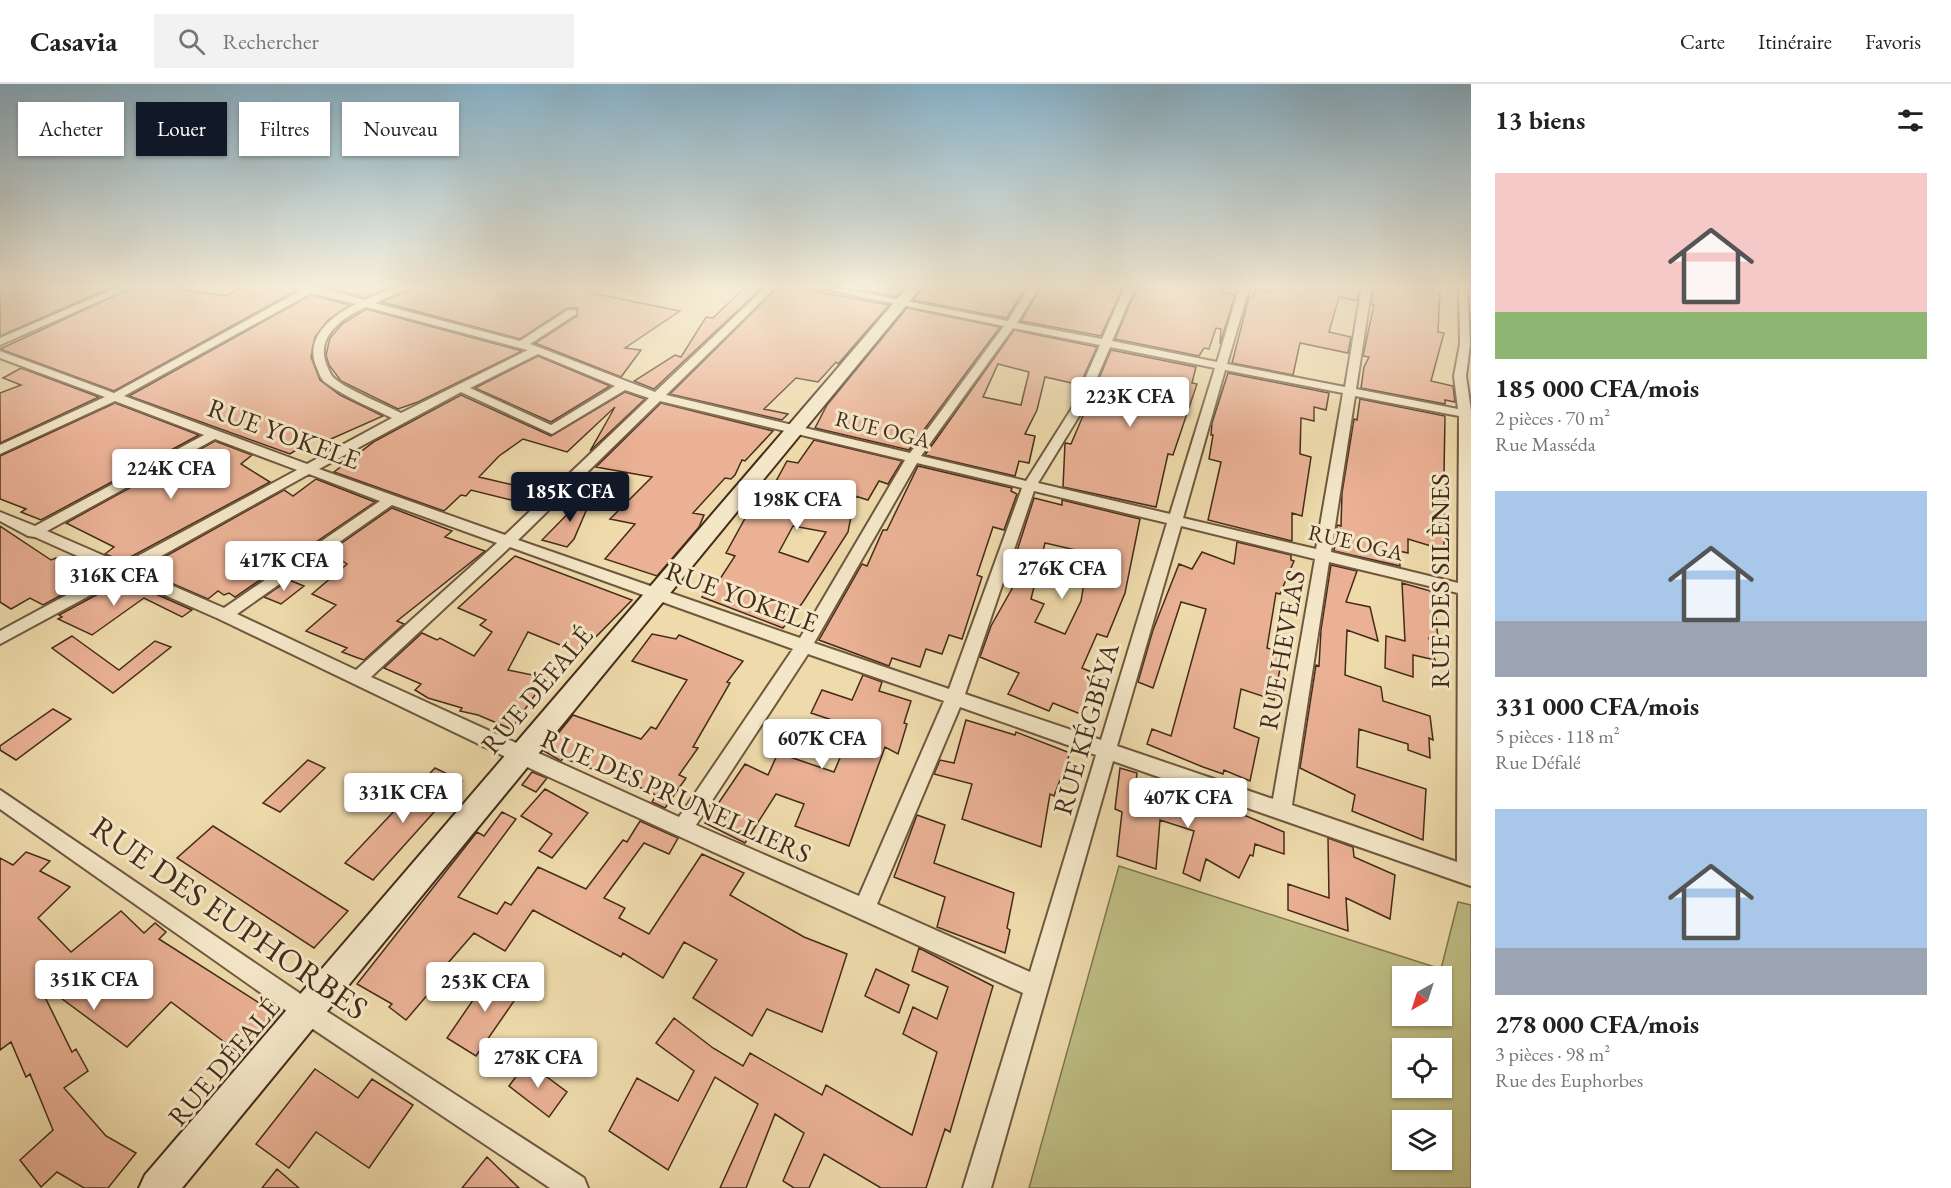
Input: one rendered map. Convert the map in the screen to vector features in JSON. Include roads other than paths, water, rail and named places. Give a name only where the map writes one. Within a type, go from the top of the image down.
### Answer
[{"type":"street","points":[[0,450],[113,398],[224,337]]},
{"type":"street","points":[[319,337],[317,340],[319,362],[333,384],[401,418]]},
{"type":"street","name":"RUE OGA","points":[[490,337],[537,350],[622,387],[658,397],[1468,590]]},
{"type":"street","points":[[521,345],[534,337]]},
{"type":"street","points":[[360,677],[509,540],[720,337]]},
{"type":"street","name":"RUE DÉFALÉ","points":[[158,1188],[872,337]]},
{"type":"street","points":[[683,828],[804,646],[913,458],[1002,337]]},
{"type":"street","points":[[1068,337],[1468,415]]},
{"type":"street","points":[[864,909],[955,697],[1029,487],[1078,408],[1109,337]]},
{"type":"street","name":"RUE KÉGBÉYA","points":[[977,1188],[1109,750],[1230,337]]},
{"type":"street","name":"RUE HEVEAS","points":[[1281,810],[1359,337]]},
{"type":"street","name":"RUE DES SILÈNES","points":[[1464,337],[1460,376],[1468,415],[1469,875]]},
{"type":"street","points":[[0,638],[311,470],[401,418],[537,350]]},
{"type":"street","name":"RUE YOKELE","points":[[0,354],[390,500],[509,540],[804,646],[1469,875]]},
{"type":"street","points":[[461,388],[552,430],[622,387]]},
{"type":"street","points":[[33,533],[213,435]]},
{"type":"street","points":[[225,615],[390,500]]},
{"type":"street","name":"RUE DES PRUNELLIERS","points":[[0,516],[33,533],[124,570],[360,677],[521,756],[1037,987]]},
{"type":"street","name":"RUE DES EUPHORBES","points":[[0,798],[306,1011],[574,1188]]}]
